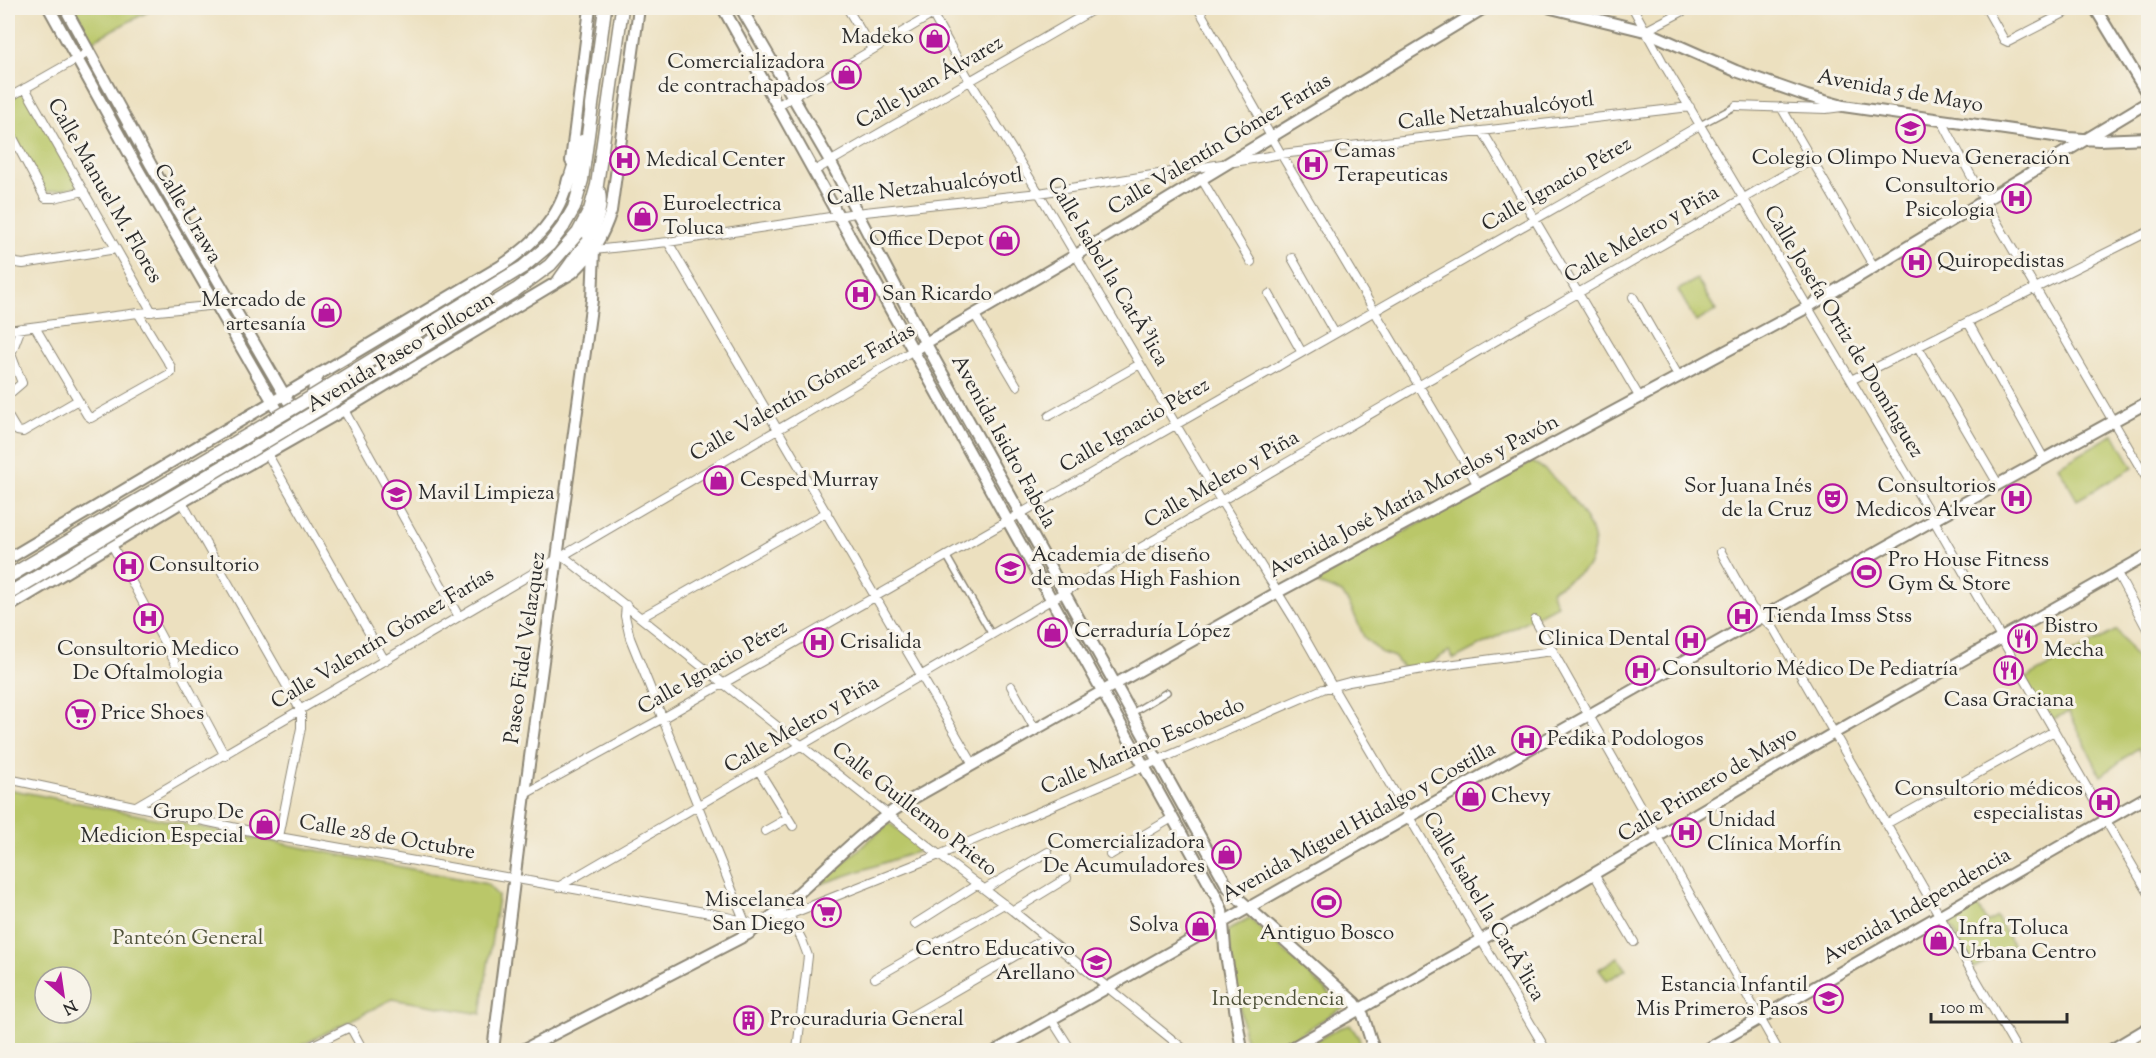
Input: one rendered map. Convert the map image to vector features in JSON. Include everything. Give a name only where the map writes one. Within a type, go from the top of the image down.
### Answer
[{"type":"highway","name":"Avenida Paseo Tollocan","points":[[8,577],[300,404],[524,267],[541,254],[563,227],[574,208],[580,189],[605,8]]},
{"type":"highway","name":"Avenida Paseo Tollocan","points":[[8,594],[516,291],[550,266],[578,233],[590,210],[597,185],[622,8]]},
{"type":"highway","points":[[567,188],[591,114]]},
{"type":"highway","points":[[560,279],[595,225],[600,209],[597,185]]},
{"type":"main road","name":"Calle Urawa","points":[[49,8],[144,180],[295,439]]},
{"type":"main road","name":"Calle Urawa","points":[[65,8],[151,165],[306,432]]},
{"type":"main road","name":"Avenida Paseo Tollocan","points":[[8,559],[491,272],[521,252],[538,236],[553,218],[567,188],[590,8]]},
{"type":"main road","name":"Avenida Paseo Tollocan","points":[[8,607],[572,273],[594,250],[605,229],[615,190],[639,8]]},
{"type":"main road","name":"Avenida Isidro Fabela","points":[[723,8],[1220,903],[1225,949],[1242,1050]]},
{"type":"main road","name":"Avenida Isidro Fabela","points":[[741,8],[830,161],[926,344],[1228,887],[1248,908],[1360,1009],[1374,1050]]},
{"type":"main road","name":"Calle Valentín Gómez Farías","points":[[912,351],[1076,255],[1485,8]]},
{"type":"main road","name":"Avenida 5 de Mayo","points":[[1551,8],[1645,31],[1736,71],[1843,106],[2085,139],[2148,138]]},
{"type":"main road","points":[[2095,8],[2148,95]]},
{"type":"main road","name":"Avenida José María Morelos y Pavón","points":[[523,1050],[748,934],[888,814],[973,764],[1278,592],[1808,307],[2148,102]]},
{"type":"main road","name":"Paseo Fidel Velazquez","points":[[493,1050],[525,794],[561,557],[577,405],[592,300],[594,250]]},
{"type":"main road","points":[[401,325],[415,333],[421,344],[421,357],[415,368]]},
{"type":"main road","points":[[320,372],[312,391],[317,400],[329,409],[344,410]]},
{"type":"main road","name":"Avenida Miguel Hidalgo y Costilla","points":[[997,1050],[1590,716],[1761,617],[2148,402]]},
{"type":"main road","points":[[229,427],[236,424],[250,435],[254,446],[250,464]]},
{"type":"main road","name":"Calle Primero de Mayo","points":[[1288,1050],[1834,733],[2148,555]]},
{"type":"main road","name":"Avenida Independencia","points":[[1705,1050],[2148,796]]},
{"type":"main road","points":[[2110,1050],[2148,1028]]},
{"type":"street","points":[[847,8],[872,49]]},
{"type":"street","points":[[777,106],[872,49],[931,10],[943,8]]},
{"type":"street","name":"Calle Juan Álvarez","points":[[814,171],[1096,8]]},
{"type":"street","points":[[1198,8],[1281,154],[1478,485]]},
{"type":"street","name":"Calle Josefa Ortiz de Domínguez","points":[[1633,8],[1934,520],[2148,892]]},
{"type":"street","points":[[1645,31],[1689,8]]},
{"type":"street","points":[[1986,8],[2004,40],[2008,42],[2074,8]]},
{"type":"street","name":"Calle Isabel la CatÃ³lica","points":[[931,10],[970,81],[1221,501],[1278,592],[1546,1050]]},
{"type":"street","points":[[8,98],[89,52]]},
{"type":"street","name":"Calle Manuel M. Flores","points":[[25,88],[153,312]]},
{"type":"street","points":[[1805,108],[1807,96]]},
{"type":"street","points":[[1700,124],[1736,106],[1835,109],[1843,106]]},
{"type":"street","name":"Calle Netzahualcóyotl","points":[[594,250],[668,242],[856,213],[1039,193],[1281,154],[1690,107]]},
{"type":"street","points":[[1781,107],[1874,267]]},
{"type":"street","points":[[1942,121],[1984,200],[2148,481]]},
{"type":"street","name":"Calle Ignacio Pérez","points":[[525,794],[663,718],[1700,124]]},
{"type":"street","points":[[8,128],[45,198],[84,191]]},
{"type":"street","points":[[1483,132],[1640,398]]},
{"type":"street","name":"Calle Melero y Piña","points":[[558,887],[1419,385],[1812,159]]},
{"type":"street","points":[[1201,178],[1251,262]]},
{"type":"street","points":[[1851,380],[2148,232]]},
{"type":"street","points":[[668,242],[973,764]]},
{"type":"street","points":[[8,256],[11,261],[23,264],[116,249]]},
{"type":"street","points":[[1292,258],[1334,333]]},
{"type":"street","points":[[1269,294],[1301,351]]},
{"type":"street","points":[[1633,297],[1679,376]]},
{"type":"street","points":[[8,330],[218,305]]},
{"type":"street","points":[[34,327],[91,418],[171,373],[171,367],[138,313]]},
{"type":"street","points":[[975,315],[1017,386]]},
{"type":"street","points":[[1968,322],[2044,459]]},
{"type":"street","points":[[8,395],[22,383],[11,354],[21,328]]},
{"type":"street","points":[[1918,347],[1998,484]]},
{"type":"street","name":"Calle Valentín Gómez Farías","points":[[136,806],[225,756],[912,351]]},
{"type":"street","points":[[1049,416],[1140,364]]},
{"type":"street","points":[[8,416],[14,428],[23,432],[78,400]]},
{"type":"street","points":[[344,410],[459,617]]},
{"type":"street","points":[[268,455],[385,661]]},
{"type":"street","points":[[182,502],[301,711],[301,728],[279,837]]},
{"type":"street","points":[[642,617],[827,512]]},
{"type":"street","points":[[112,545],[225,756]]},
{"type":"street","points":[[1721,552],[1752,608],[1774,629],[2017,1050]]},
{"type":"street","points":[[946,555],[992,635]]},
{"type":"street","name":"Calle Guillermo Prieto","points":[[561,557],[725,682],[1185,1050]]},
{"type":"street","points":[[2117,573],[2148,631]]},
{"type":"street","points":[[626,605],[630,638],[745,922]]},
{"type":"street","points":[[1535,620],[1778,1050]]},
{"type":"street","name":"Calle Mariano Escobedo","points":[[760,925],[939,855],[1332,686],[1440,666],[1553,651]]},
{"type":"street","points":[[1011,686],[1035,729]]},
{"type":"street","points":[[1131,713],[1167,692]]},
{"type":"street","points":[[1886,824],[2054,730]]},
{"type":"street","points":[[759,771],[793,826]]},
{"type":"street","name":"Calle 28 de Octubre","points":[[8,779],[279,837],[710,913],[760,925]]},
{"type":"street","points":[[765,831],[788,818]]},
{"type":"street","points":[[1110,855],[1172,818]]},
{"type":"street","points":[[915,924],[1048,852]]},
{"type":"street","points":[[1594,874],[1634,942]]},
{"type":"street","points":[[1013,911],[1067,878]]},
{"type":"street","points":[[876,978],[1004,904]]},
{"type":"street","points":[[789,915],[808,956],[796,1050]]},
{"type":"street","points":[[906,1019],[1046,938]]},
{"type":"street","points":[[1052,1020],[1071,1050]]},
{"type":"street","points":[[309,1047],[350,1028],[363,1050]]},
{"type":"green space","points":[[68,8],[155,8],[88,43]]},
{"type":"green space","points":[[25,88],[81,186],[41,193],[8,128],[8,98]]},
{"type":"green space","points":[[1697,279],[1716,311],[1696,322],[1678,290]]},
{"type":"green space","points":[[2114,434],[2133,468],[2077,500],[2058,466]]},
{"type":"green space","points":[[1532,462],[1551,476],[1572,498],[1588,523],[1592,535],[1594,548],[1589,564],[1551,591],[1557,605],[1454,659],[1449,651],[1428,665],[1403,668],[1394,657],[1380,652],[1364,637],[1342,593],[1313,582]]},
{"type":"green space","points":[[2117,630],[2148,676],[2143,683],[2148,692],[2148,729],[2146,730],[2148,769],[2138,748],[2101,776],[2069,712],[2048,721],[2024,679]]},
{"type":"green space","name":"Panteón General","points":[[8,789],[487,884],[498,896],[481,1014],[392,999],[298,1047],[299,1050],[8,1050]]},
{"type":"green space","points":[[889,823],[925,849],[818,885]]},
{"type":"green space","points":[[1976,903],[1987,923],[1997,917],[2013,946],[1974,968],[1947,919]]},
{"type":"green space","name":"Independencia","points":[[1249,918],[1344,1007],[1274,1050],[1247,1050],[1227,931]]},
{"type":"green space","points":[[1618,957],[1626,969],[1607,981],[1599,969]]},
{"type":"green space","points":[[1350,1025],[1359,1038],[1362,1050],[1299,1050],[1339,1028]]},
{"type":"place","name":"Madeko","points":[[935,38]]},
{"type":"place","name":"Comercializadora de contrachapados","points":[[846,75]]},
{"type":"place","name":"Colegio Olimpo Nueva Generación","points":[[1911,128]]},
{"type":"place","name":"Medical Center","points":[[625,161]]},
{"type":"place","name":"Camas Terapeuticas","points":[[1313,164]]},
{"type":"place","name":"Consultorio Psicologia","points":[[2016,199]]},
{"type":"place","name":"Euroelectrica Toluca","points":[[642,217]]},
{"type":"place","name":"Office Depot","points":[[1005,240]]},
{"type":"place","name":"Quiropedistas","points":[[1916,262]]},
{"type":"place","name":"San Ricardo","points":[[861,295]]},
{"type":"place","name":"Mercado de artesanía","points":[[327,313]]},
{"type":"place","name":"Cesped Murray","points":[[719,481]]},
{"type":"place","name":"Mavil Limpieza","points":[[397,494]]},
{"type":"place","name":"Sor Juana Inés de la Cruz","points":[[1833,499]]},
{"type":"place","name":"Consultorios Medicos Alvear","points":[[2017,499]]},
{"type":"place","name":"Consultorio","points":[[128,566]]},
{"type":"place","name":"Academia de diseño de modas High Fashion","points":[[1010,568]]},
{"type":"place","name":"Pro House Fitness Gym & Store","points":[[1867,573]]},
{"type":"place","name":"Tienda Imss Stss","points":[[1742,617]]},
{"type":"place","name":"Consultorio Medico De Oftalmologia","points":[[148,619]]},
{"type":"place","name":"Cerraduría López","points":[[1053,632]]},
{"type":"place","name":"Bistro Mecha","points":[[2023,639]]},
{"type":"place","name":"Clinica Dental","points":[[1691,640]]},
{"type":"place","name":"Crisalida","points":[[819,643]]},
{"type":"place","name":"Consultorio Médico De Pediatría","points":[[1641,670]]},
{"type":"place","name":"Casa Graciana","points":[[2009,670]]},
{"type":"place","name":"Price Shoes","points":[[80,714]]},
{"type":"place","name":"Pedika Podologos","points":[[1526,740]]},
{"type":"place","name":"Chevy","points":[[1470,797]]},
{"type":"place","name":"Consultorio médicos especialistas","points":[[2104,802]]},
{"type":"place","name":"Grupo De Medicion Especial","points":[[265,825]]},
{"type":"place","name":"Unidad Clínica Morfín","points":[[1686,833]]},
{"type":"place","name":"Comercializadora De Acumuladores","points":[[1226,855]]},
{"type":"place","name":"Antiguo Bosco","points":[[1327,903]]},
{"type":"place","name":"Miscelanea San Diego","points":[[826,913]]},
{"type":"place","name":"Solva","points":[[1200,926]]},
{"type":"place","name":"Infra Toluca Urbana Centro","points":[[1938,941]]},
{"type":"place","name":"Centro Educativo Arellano","points":[[1096,962]]},
{"type":"place","name":"Estancia Infantil Mis Primeros Pasos","points":[[1829,998]]},
{"type":"place","name":"Procuraduria General","points":[[749,1020]]}]
